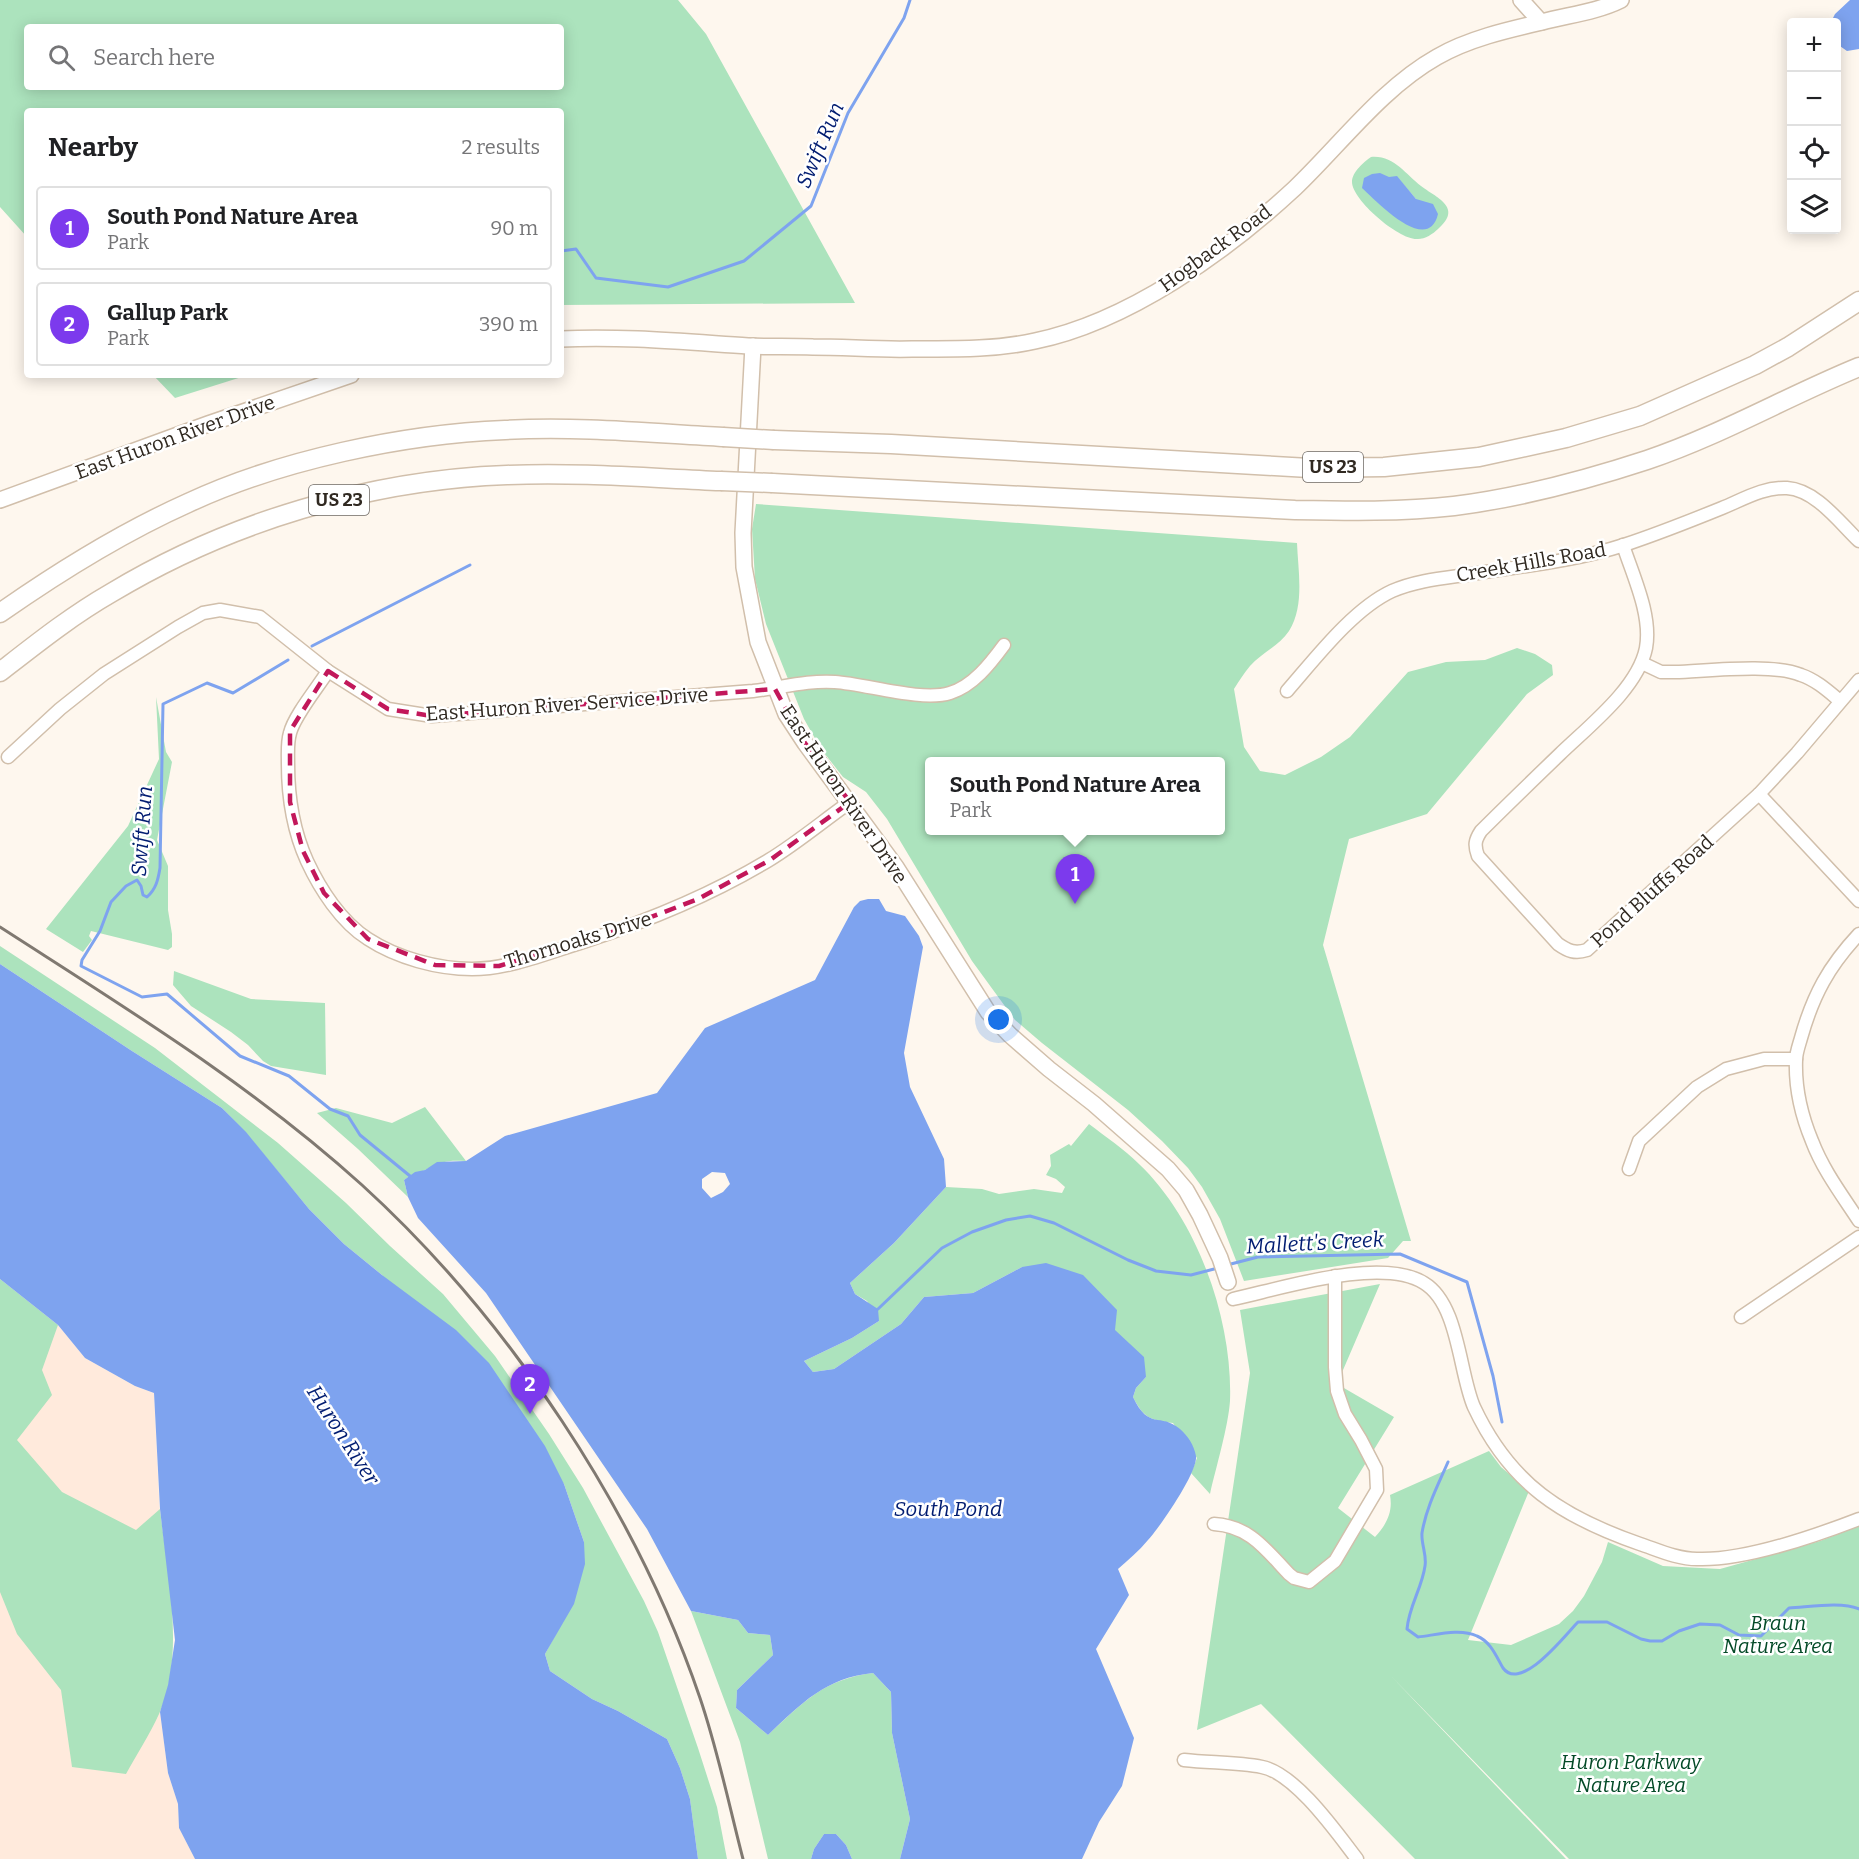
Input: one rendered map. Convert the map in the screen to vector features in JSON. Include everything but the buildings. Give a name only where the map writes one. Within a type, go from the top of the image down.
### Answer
[{"type":"highway","points":[[1788,347],[1859,291]]},
{"type":"highway","name":"US 23","points":[[0,613],[111,541],[189,502],[289,466],[438,435],[559,428],[1309,468],[1384,467],[1479,457],[1566,438],[1640,416],[1700,391],[1788,347],[1859,301]]},
{"type":"highway","name":"US 23","points":[[0,672],[50,632],[111,592],[175,558],[287,514],[382,490],[445,480],[506,475],[566,474],[1295,510],[1367,512],[1454,506],[1562,485],[1649,459],[1736,425],[1812,386],[1859,355]]},
{"type":"highway","points":[[1812,386],[1859,366]]},
{"type":"main road","points":[[1521,0],[1541,22]]},
{"type":"main road","name":"Hogback Road","points":[[753,346],[885,350],[956,349],[1035,341],[1071,331],[1131,306],[1160,290],[1243,233],[1294,188],[1371,110],[1435,58],[1481,38],[1573,15],[1621,0]]},
{"type":"main road","points":[[564,339],[619,339],[753,346]]},
{"type":"main road","name":"East Huron River Drive","points":[[753,346],[743,532],[744,567],[758,642],[786,714],[896,867],[988,1012],[1049,1070],[1102,1111],[1168,1169],[1186,1190],[1220,1258],[1228,1282]]},
{"type":"main road","name":"East Huron River Drive","points":[[0,500],[342,378]]},
{"type":"street","name":"Creek Hills Road","points":[[1287,691],[1363,609],[1392,591],[1423,581],[1560,561],[1623,545],[1756,492],[1773,488],[1790,488],[1812,497],[1859,541]]},
{"type":"street","name":"Pond Bluffs Road","points":[[1623,545],[1646,623],[1647,646],[1642,663],[1630,683],[1609,706],[1481,831],[1475,840],[1478,856],[1558,944],[1567,950],[1579,953],[1587,950],[1608,933],[1759,794],[1859,680]]},
{"type":"street","name":"East Huron River Service Drive","points":[[8,757],[60,709],[104,674],[177,627],[203,613],[220,610],[260,617],[328,671],[388,709],[432,716],[775,689],[834,682],[930,695],[950,693],[973,680],[989,665],[1004,645]]},
{"type":"street","points":[[1642,663],[1661,672],[1778,669],[1813,680],[1840,701]]},
{"type":"street","name":"Thornoaks Drive","points":[[328,671],[290,731],[288,750],[290,802],[294,828],[324,892],[335,907],[368,939],[404,956],[435,965],[472,969],[499,966],[557,950],[663,914],[698,899],[770,860],[850,802]]},
{"type":"street","points":[[1759,794],[1859,901]]},
{"type":"street","points":[[1859,934],[1838,957],[1818,992],[1806,1020],[1796,1059],[1800,1104],[1812,1141],[1827,1172],[1859,1221]]},
{"type":"street","points":[[1629,1168],[1639,1141],[1697,1087],[1726,1069],[1764,1059],[1796,1059]]},
{"type":"street","points":[[1741,1317],[1859,1238]]},
{"type":"street","points":[[1233,1299],[1335,1276],[1402,1274],[1425,1283],[1442,1301],[1457,1339],[1473,1405],[1495,1445],[1515,1471],[1550,1503],[1600,1530],[1668,1554],[1695,1559],[1734,1557],[1859,1519]]},
{"type":"street","points":[[1214,1524],[1231,1525],[1251,1535],[1294,1578],[1310,1582],[1335,1561],[1377,1490],[1376,1469],[1362,1440],[1345,1414],[1337,1391],[1335,1276]]},
{"type":"street","points":[[1184,1760],[1265,1767],[1293,1784],[1329,1823],[1357,1859]]},
{"type":"highlighted area","points":[[328,671],[388,709],[432,716],[775,689],[805,743],[850,802],[770,860],[698,899],[612,932],[499,966],[435,965],[368,939],[324,893],[303,851],[290,802],[290,731]]},
{"type":"shaded area","points":[[0,1279],[58,1325],[85,1358],[135,1386],[154,1393],[168,1685],[160,1712],[168,1773],[178,1804],[179,1828],[195,1859],[0,1859]]},
{"type":"green space","points":[[0,0],[678,0],[706,34],[855,303],[564,305],[564,108],[24,108],[24,234],[0,207]]},
{"type":"green space","points":[[1371,157],[1393,162],[1445,203],[1448,215],[1438,229],[1423,238],[1410,238],[1389,227],[1368,208],[1354,190],[1352,182],[1356,171]],"holes":[[[1397,177],[1416,199],[1363,188]]]},
{"type":"green space","points":[[156,378],[238,378],[175,398]]},
{"type":"green space","points":[[756,504],[1297,543],[1299,599],[1294,621],[1285,636],[1250,666],[1234,689],[1244,747],[1260,771],[1285,775],[1321,757],[1350,737],[1408,672],[1446,662],[1485,660],[1517,648],[1535,654],[1552,665],[1553,675],[1527,694],[1427,814],[1349,839],[1323,945],[1411,1241],[1403,1241],[1388,1258],[1244,1281],[1220,1219],[1188,1168],[1128,1110],[1015,1020],[972,961],[887,819],[866,792],[843,777],[821,749],[804,719],[766,624],[755,579],[752,529]]},
{"type":"green space","points":[[156,697],[166,752],[172,762],[157,840],[168,866],[168,910],[172,947],[168,950],[91,931],[89,936],[92,940],[83,952],[46,929],[128,826],[159,759]]},
{"type":"green space","points":[[0,946],[155,1048],[278,1143],[443,1294],[495,1356],[583,1488],[644,1601],[658,1632],[717,1807],[727,1859],[698,1859],[690,1799],[667,1739],[592,1699],[550,1671],[545,1654],[558,1630],[584,1542],[564,1484],[382,1275],[344,1244],[309,1209],[246,1133],[222,1108],[0,964]]},
{"type":"green space","points":[[174,971],[251,999],[325,1003],[326,1075],[271,1066],[263,1061],[231,1032],[191,1006],[173,985]]},
{"type":"green space","points":[[425,1107],[466,1161],[442,1163],[407,1178],[404,1180],[408,1197],[317,1113],[336,1108],[392,1123]]},
{"type":"green space","points":[[1089,1124],[1121,1148],[1160,1187],[1179,1213],[1208,1274],[1225,1338],[1230,1401],[1210,1494],[1191,1473],[1197,1458],[1173,1423],[1149,1417],[1141,1410],[1133,1397],[1136,1388],[1146,1377],[1022,1267],[973,1293],[924,1297],[901,1324],[834,1369],[813,1372],[804,1361],[852,1338],[879,1321],[867,1301],[855,1294],[850,1283],[894,1243],[946,1187],[982,1189],[999,1194],[1034,1189],[1062,1193],[1065,1187],[1056,1179],[1046,1175],[1051,1166],[1050,1155],[1069,1144],[1071,1146]]},
{"type":"green space","points":[[0,1279],[58,1325],[42,1370],[52,1395],[17,1440],[62,1492],[136,1530],[160,1509],[170,1586],[172,1666],[159,1714],[126,1774],[72,1767],[61,1690],[17,1634],[0,1592]]},
{"type":"green space","points":[[1380,1284],[1337,1384],[1394,1417],[1338,1508],[1375,1537],[1388,1518],[1391,1507],[1390,1495],[1489,1451],[1501,1467],[1529,1491],[1468,1640],[1511,1645],[1559,1624],[1584,1596],[1602,1562],[1608,1542],[1663,1566],[1720,1569],[1820,1541],[1859,1526],[1859,1859],[1569,1859],[1390,1675],[1566,1859],[1415,1859],[1261,1704],[1197,1730],[1250,1373],[1240,1310]]},
{"type":"green space","points":[[691,1611],[738,1620],[748,1633],[770,1635],[773,1655],[737,1690],[736,1708],[768,1735],[815,1694],[841,1681],[873,1673],[891,1692],[892,1733],[910,1819],[900,1859],[852,1859],[846,1845],[836,1834],[824,1834],[814,1849],[811,1859],[768,1859],[740,1742]]},
{"type":"water","points":[[1850,0],[1859,0],[1859,49],[1847,51],[1841,47],[1841,18],[1833,18]]},
{"type":"water","points":[[1380,173],[1389,177],[1397,176],[1416,199],[1433,204],[1438,214],[1432,225],[1424,229],[1413,228],[1390,213],[1362,188],[1364,178]]},
{"type":"water","name":"South Pond","points":[[879,899],[886,911],[905,916],[919,936],[923,947],[904,1053],[910,1087],[944,1159],[946,1187],[894,1243],[850,1283],[855,1294],[878,1309],[879,1321],[852,1338],[804,1361],[813,1372],[834,1369],[901,1324],[924,1297],[973,1293],[1022,1267],[1046,1263],[1083,1275],[1117,1310],[1115,1330],[1144,1357],[1146,1377],[1136,1388],[1133,1397],[1144,1414],[1150,1418],[1173,1424],[1180,1429],[1190,1441],[1196,1456],[1191,1474],[1169,1512],[1145,1544],[1118,1569],[1129,1595],[1096,1649],[1134,1738],[1122,1786],[1099,1822],[1082,1859],[900,1859],[910,1819],[892,1733],[891,1692],[873,1673],[841,1680],[828,1686],[815,1694],[768,1735],[736,1708],[737,1690],[773,1655],[770,1635],[748,1633],[738,1620],[691,1611],[647,1529],[486,1293],[418,1218],[408,1197],[404,1180],[437,1162],[466,1161],[505,1136],[657,1093],[705,1028],[815,980],[854,907],[860,901]],"holes":[[[712,1172],[725,1173],[730,1184],[723,1192],[711,1198],[702,1188],[702,1179]]]},
{"type":"water","name":"Huron River","points":[[0,964],[222,1108],[246,1132],[309,1209],[344,1244],[456,1330],[489,1363],[545,1446],[564,1484],[584,1542],[585,1564],[574,1604],[545,1654],[550,1671],[592,1699],[667,1739],[690,1799],[698,1859],[195,1859],[179,1828],[178,1804],[168,1773],[160,1712],[168,1685],[175,1640],[160,1509],[154,1393],[135,1386],[85,1358],[58,1325],[0,1279]]},
{"type":"water","points":[[824,1834],[836,1834],[846,1845],[852,1859],[811,1859],[814,1849]]},
{"type":"waterway","name":"Swift Run","points":[[564,251],[576,249],[596,278],[668,287],[744,261],[811,206],[848,113],[904,18],[910,0]]},
{"type":"waterway","name":"Swift Run","points":[[312,646],[470,565]]},
{"type":"waterway","name":"Swift Run","points":[[288,660],[233,693],[207,683],[163,704],[160,868],[157,880],[153,891],[147,897],[143,895],[137,880],[126,886],[111,902],[100,931],[82,960],[81,966],[142,997],[167,994],[240,1056],[289,1076],[330,1109],[348,1116],[360,1135],[410,1176]]},
{"type":"waterway","name":"Mallett's Creek","points":[[878,1309],[942,1248],[972,1232],[1006,1220],[1030,1216],[1054,1223],[1128,1260],[1156,1271],[1191,1275],[1218,1268]]},
{"type":"waterway","name":"Mallett's Creek","points":[[1227,1265],[1258,1257],[1400,1254],[1467,1282],[1493,1376],[1502,1422]]},
{"type":"waterway","name":"Mallett's Creek","points":[[1448,1462],[1426,1515],[1422,1533],[1425,1566],[1407,1629],[1418,1637],[1456,1632],[1477,1636],[1490,1646],[1503,1668],[1511,1674],[1521,1673],[1543,1659],[1578,1622],[1607,1622],[1641,1639],[1662,1641],[1679,1631],[1700,1624],[1720,1625],[1739,1635],[1761,1636],[1789,1608],[1844,1605],[1859,1609]]},
{"type":"railway","points":[[0,927],[186,1048],[320,1148],[416,1238],[468,1295],[517,1357],[562,1421],[604,1488],[641,1557],[673,1627],[700,1698],[718,1758],[743,1859]]},
{"type":"place","name":"South Pond Nature Area","points":[[1075,904]]},
{"type":"place","name":"Gallup Park","points":[[530,1414]]},
{"type":"park label","name":"Braun Nature Area","points":[[1778,1634]]},
{"type":"park label","name":"Huron Parkway Nature Area","points":[[1631,1774]]}]
